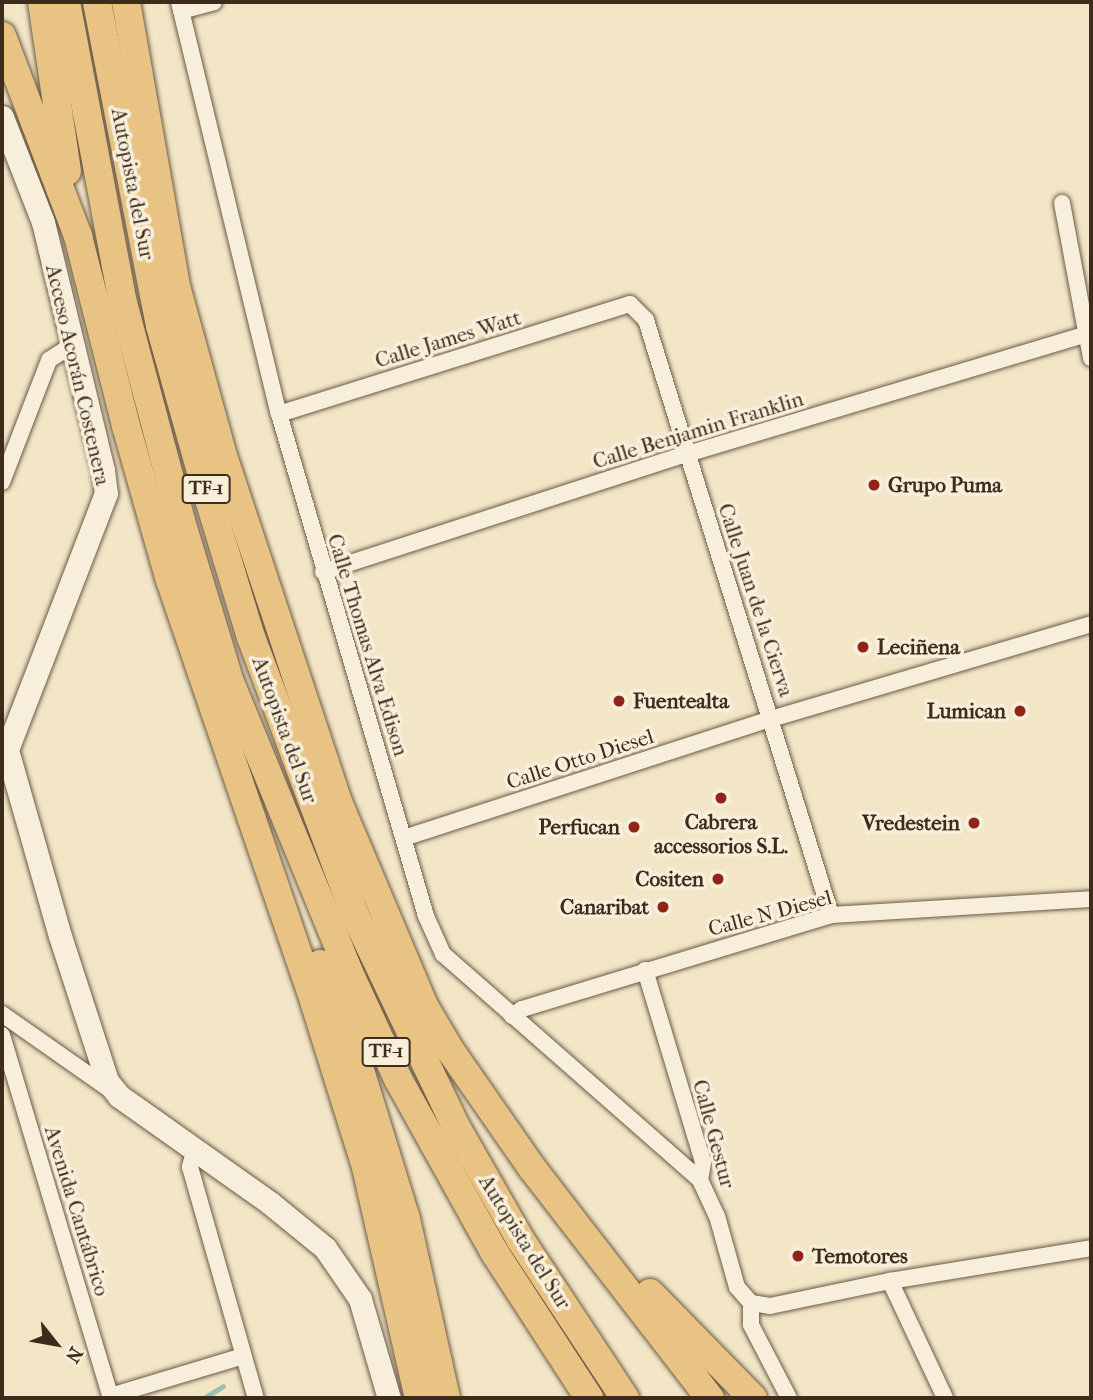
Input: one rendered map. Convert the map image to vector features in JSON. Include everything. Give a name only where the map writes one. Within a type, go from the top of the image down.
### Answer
[{"type":"highway","points":[[42,2],[58,124],[78,236],[126,426],[170,580],[314,1001],[366,1167],[419,1398]]},
{"type":"highway","name":"Autopista del Sur","points":[[66,2],[122,299],[181,521],[230,682],[352,979],[398,1079],[495,1253],[589,1398]]},
{"type":"highway","name":"Autopista del Sur","points":[[97,2],[160,326],[201,472],[251,637],[355,915],[455,1125],[520,1239],[625,1398]]},
{"type":"highway","points":[[126,2],[177,290],[223,456],[338,802],[424,1006],[450,1050],[532,1168],[710,1398]]},
{"type":"highway","points":[[2,36],[78,236]]},
{"type":"highway","points":[[230,682],[240,742],[354,1052],[406,1219],[446,1398]]},
{"type":"highway","points":[[532,1168],[753,1398]]},
{"type":"street","points":[[180,7],[214,2]]},
{"type":"street","name":"Calle Thomas Alva Edison","points":[[180,7],[279,414],[323,572],[426,916],[443,954],[700,1180]]},
{"type":"street","name":"Acceso Acorán Costenera","points":[[2,117],[43,222],[103,470],[106,493],[4,756]]},
{"type":"street","points":[[1062,203],[1091,358]]},
{"type":"street","name":"Calle James Watt","points":[[279,414],[630,304]]},
{"type":"street","name":"Calle Juan de la Cierva","points":[[630,304],[646,320],[831,915]]},
{"type":"street","name":"Calle Benjamin Franklin","points":[[323,572],[687,454],[1088,334]]},
{"type":"street","points":[[2,482],[49,360],[72,345]]},
{"type":"street","name":"Calle Otto Diesel","points":[[404,838],[771,719],[1091,624]]},
{"type":"street","points":[[4,756],[95,1051],[107,1081],[119,1096]]},
{"type":"street","name":"Calle N Diesel","points":[[512,1016],[522,1009],[645,970],[831,915],[1091,899]]},
{"type":"street","name":"Calle Gestur","points":[[645,970],[704,1162],[700,1180],[717,1216],[737,1287],[751,1303]]},
{"type":"street","points":[[2,1014],[195,1149],[326,1248],[360,1299],[389,1398]]},
{"type":"street","points":[[8,1056],[12,1043],[24,1031]]},
{"type":"street","name":"Avenida Cantábrico","points":[[2,1035],[111,1397]]},
{"type":"street","points":[[72,1064],[95,1051]]},
{"type":"street","points":[[195,1149],[190,1167],[256,1398]]},
{"type":"street","points":[[789,1398],[751,1325],[751,1303],[771,1306],[890,1281],[1091,1248]]},
{"type":"street","points":[[890,1281],[945,1398]]},
{"type":"street","points":[[111,1397],[243,1356]]},
{"type":"waterway","points":[[204,1398],[223,1386]]},
{"type":"place","name":"Grupo Puma","points":[[874,485]]},
{"type":"place","name":"Leciñena","points":[[863,647]]},
{"type":"place","name":"Fuentealta","points":[[619,701]]},
{"type":"place","name":"Lumican","points":[[1020,711]]},
{"type":"place","name":"Cabrera accessorios S.L.","points":[[721,798]]},
{"type":"place","name":"Vredestein","points":[[974,823]]},
{"type":"place","name":"Perfucan","points":[[634,827]]},
{"type":"place","name":"Cositen","points":[[718,879]]},
{"type":"place","name":"Canaribat","points":[[663,907]]},
{"type":"place","name":"Temotores","points":[[798,1256]]}]
